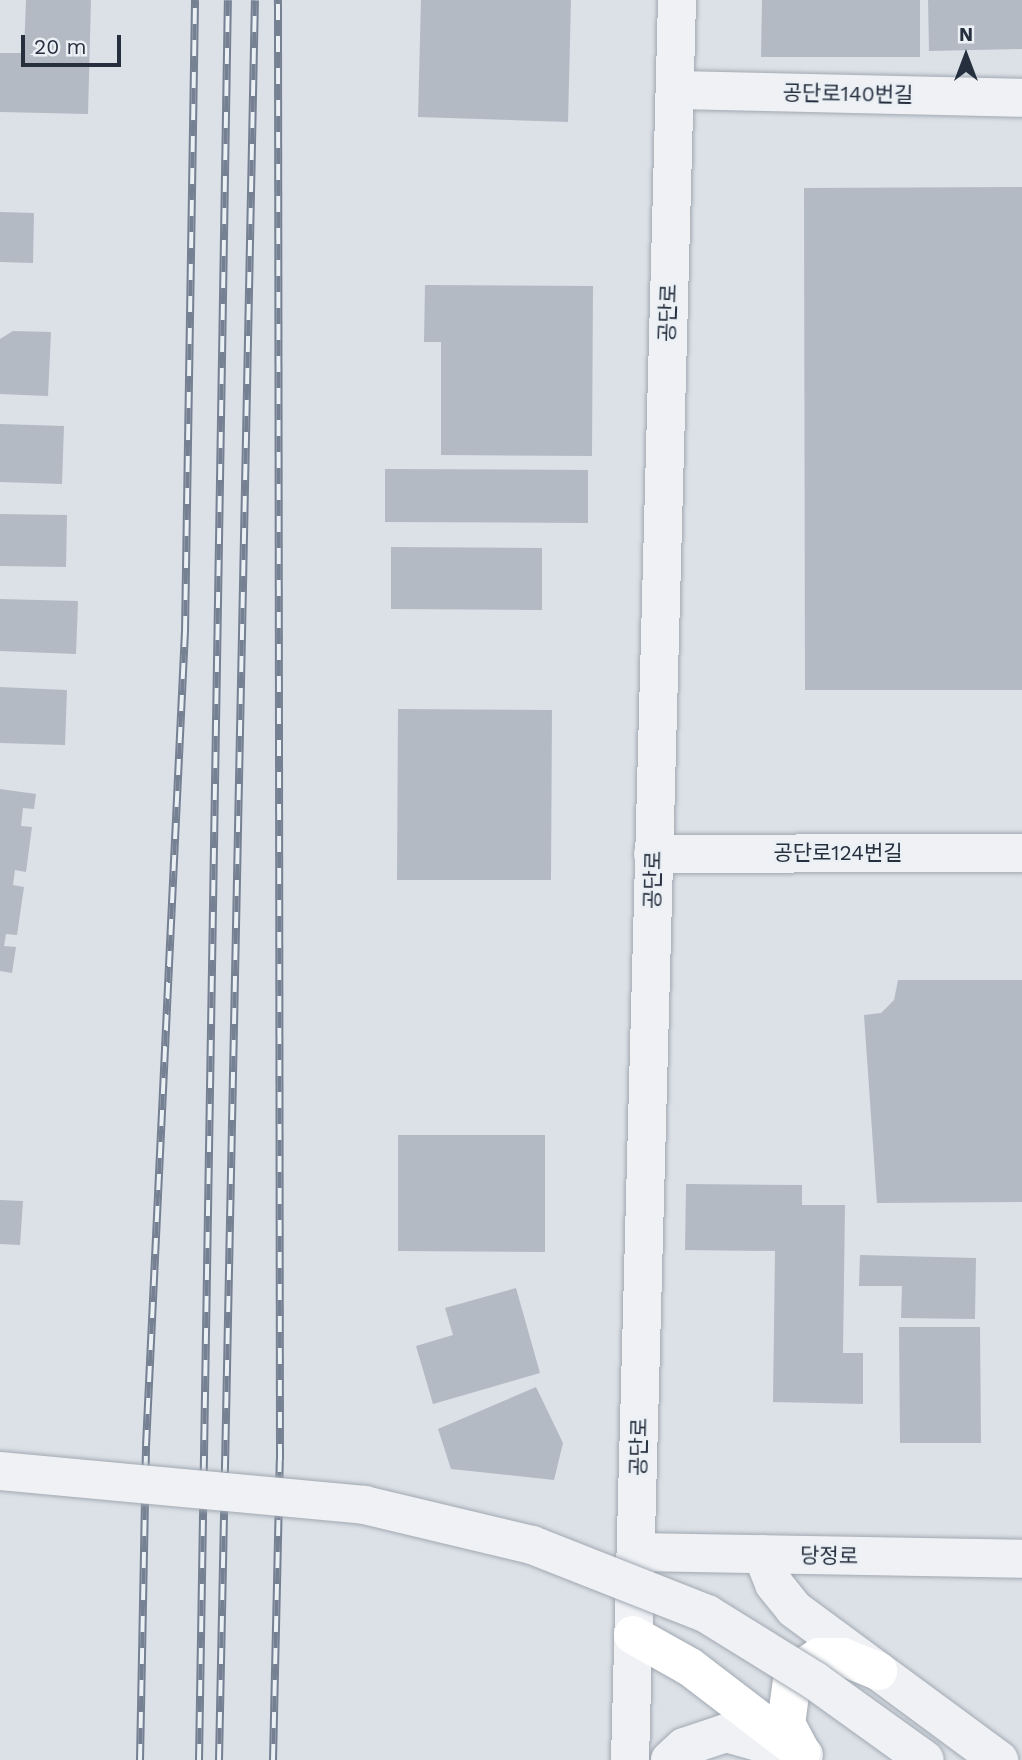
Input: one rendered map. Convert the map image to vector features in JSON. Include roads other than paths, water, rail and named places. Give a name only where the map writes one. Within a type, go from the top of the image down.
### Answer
[{"type":"main road","points":[[633,1635],[690,1667],[806,1756]]},
{"type":"main road","points":[[806,1756],[786,1724],[792,1680],[802,1668],[819,1657],[843,1657],[878,1671]]},
{"type":"street","name":"공단로","points":[[630,1760],[677,0]]},
{"type":"street","name":"공단로140번길","points":[[675,90],[1022,98]]},
{"type":"street","name":"공단로124번길","points":[[653,854],[1022,853]]},
{"type":"street","points":[[0,1471],[365,1506],[533,1545],[707,1614],[815,1681],[925,1760]]},
{"type":"street","name":"당정로","points":[[636,1552],[1022,1559]]},
{"type":"street","points":[[762,1555],[774,1584],[794,1609],[999,1760]]},
{"type":"street","points":[[670,1760],[684,1747],[726,1733],[806,1756]]},
{"type":"railway","points":[[140,1760],[146,1446],[185,632],[195,0]]},
{"type":"railway","points":[[199,1760],[228,0]]},
{"type":"railway","points":[[219,1760],[255,0]]},
{"type":"railway","points":[[273,1760],[280,1460],[278,0]]}]
